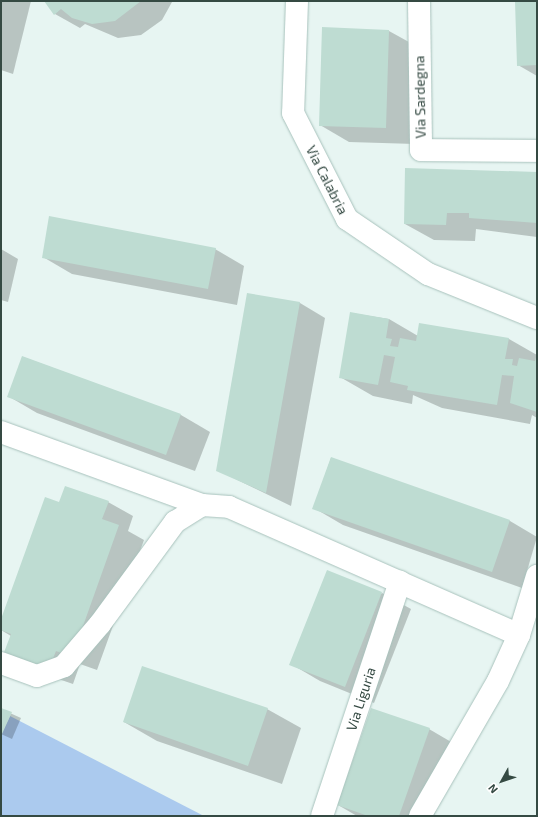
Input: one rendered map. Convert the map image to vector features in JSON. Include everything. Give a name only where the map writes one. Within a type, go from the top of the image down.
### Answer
[{"type":"street","name":"Via Calabria","points":[[297,1],[293,113],[347,219],[428,274],[537,318]]},
{"type":"street","name":"Via Sardegna","points":[[419,1],[421,150],[537,151]]},
{"type":"street","points":[[1,432],[202,505],[229,507],[519,635]]},
{"type":"street","points":[[1,663],[37,676],[64,666],[100,624],[174,522],[202,505]]},
{"type":"street","points":[[420,816],[498,681],[519,635],[537,576]]},
{"type":"street","name":"Via Liguria","points":[[322,816],[400,582]]},
{"type":"shaded area","points":[[10,716],[204,816],[1,816],[1,734]]},
{"type":"building","points":[[44,1],[141,1],[115,21],[92,24],[72,18],[61,9],[54,15]]},
{"type":"building","points":[[515,1],[537,1],[537,65],[517,66]]},
{"type":"building","points":[[322,27],[389,30],[386,128],[319,126]]},
{"type":"building","points":[[405,168],[537,172],[537,223],[469,218],[469,213],[447,213],[446,225],[404,224]]},
{"type":"building","points":[[49,216],[216,248],[208,289],[42,258]]},
{"type":"building","points":[[247,293],[300,302],[266,493],[216,471]]},
{"type":"building","points":[[350,312],[389,319],[386,338],[392,339],[390,346],[398,347],[400,338],[416,341],[419,323],[509,338],[505,359],[513,359],[512,365],[517,366],[519,358],[535,361],[537,354],[537,412],[510,403],[514,376],[502,375],[497,405],[407,390],[408,386],[390,382],[395,357],[384,355],[378,385],[339,378]]},
{"type":"building","points":[[22,356],[181,414],[166,455],[7,397]]},
{"type":"building","points":[[331,457],[510,520],[492,572],[312,509]]},
{"type":"building","points":[[65,486],[109,501],[102,519],[119,525],[72,657],[56,651],[48,671],[3,655],[11,634],[1,630],[1,619],[45,497],[59,502]]},
{"type":"building","points":[[327,570],[382,592],[345,687],[289,665]]},
{"type":"building","points":[[142,666],[268,708],[248,766],[123,722]]},
{"type":"building","points":[[1,708],[12,712],[2,734],[1,733]]},
{"type":"building","points":[[371,708],[430,728],[399,816],[368,816],[337,805]]}]
